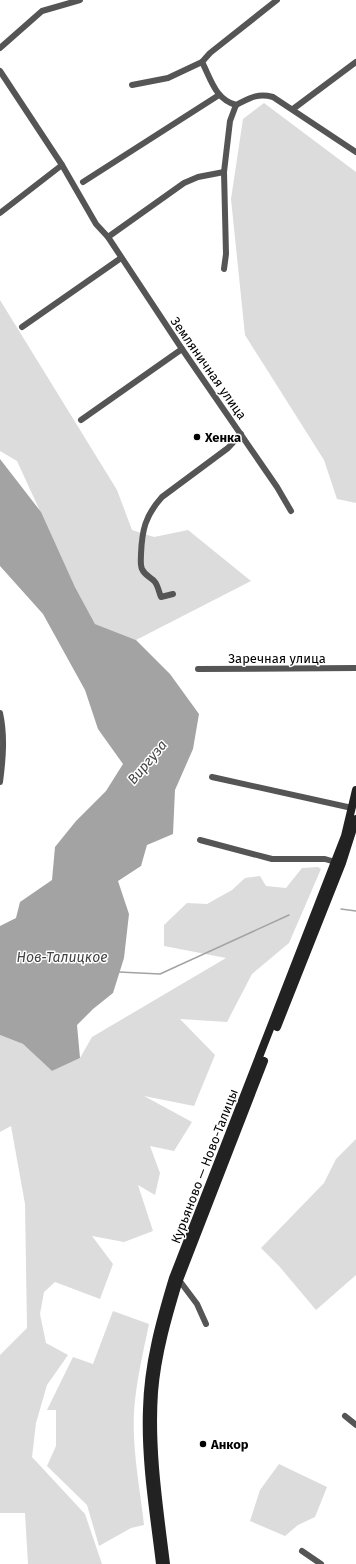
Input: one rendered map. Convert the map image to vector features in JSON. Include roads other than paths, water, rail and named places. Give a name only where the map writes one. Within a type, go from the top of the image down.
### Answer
[{"type":"main road","name":"Курьяново — Ново-Талицы","points":[[160,1564],[149,1467],[147,1408],[150,1374],[162,1315],[173,1278],[345,836],[356,790]]},
{"type":"main road","name":"Курьяново — Ново-Талицы","points":[[166,1564],[153,1435],[154,1393],[161,1347],[168,1316],[179,1280],[342,863],[356,819]]},
{"type":"street","points":[[0,48],[42,11],[80,0]]},
{"type":"street","points":[[132,85],[168,78],[202,62],[210,53],[277,0]]},
{"type":"street","points":[[202,62],[219,95],[229,103],[236,106]]},
{"type":"street","points":[[293,108],[356,62]]},
{"type":"street","name":"Земляничная улица","points":[[0,71],[62,165],[96,224],[108,237],[182,349],[277,486],[291,511]]},
{"type":"street","points":[[83,182],[219,95]]},
{"type":"street","points":[[224,269],[226,254],[224,172],[230,121],[236,106],[254,96],[266,95],[273,97],[293,108],[356,152]]},
{"type":"street","points":[[0,212],[62,165]]},
{"type":"street","points":[[108,237],[184,183],[198,177],[224,172]]},
{"type":"street","points":[[22,328],[121,258]]},
{"type":"street","points":[[81,420],[182,349]]},
{"type":"street","points":[[173,594],[161,597],[156,583],[146,576],[141,568],[142,541],[145,521],[154,506],[162,497],[228,448],[241,434]]},
{"type":"street","name":"Заречная улица","points":[[198,669],[356,668]]},
{"type":"street","points":[[0,713],[3,726],[3,758],[0,782]]},
{"type":"street","points":[[212,777],[352,808]]},
{"type":"street","points":[[200,840],[272,859],[325,859],[335,862]]},
{"type":"street","points":[[179,1280],[197,1304],[206,1324]]},
{"type":"street","points":[[345,1416],[356,1425]]},
{"type":"street","points":[[302,1551],[321,1564]]},
{"type":"water","name":"Нов-Талицкое","points":[[0,459],[41,512],[75,587],[95,624],[136,640],[170,674],[199,714],[193,749],[175,790],[173,834],[147,845],[141,866],[118,881],[129,914],[124,958],[113,993],[93,1009],[77,1025],[80,1058],[52,1071],[23,1044],[0,1035],[0,926],[16,918],[20,902],[52,880],[55,847],[76,821],[106,791],[123,764],[98,729],[85,690],[43,614],[0,566]]},
{"type":"waterway","points":[[341,909],[356,911]]},
{"type":"waterway","points":[[119,972],[160,974],[289,915]]},
{"type":"place","name":"Хенка","points":[[197,437]]},
{"type":"place","name":"Анкор","points":[[203,1444]]},
{"type":"water label","name":"Виргуза","points":[[147,762]]}]
